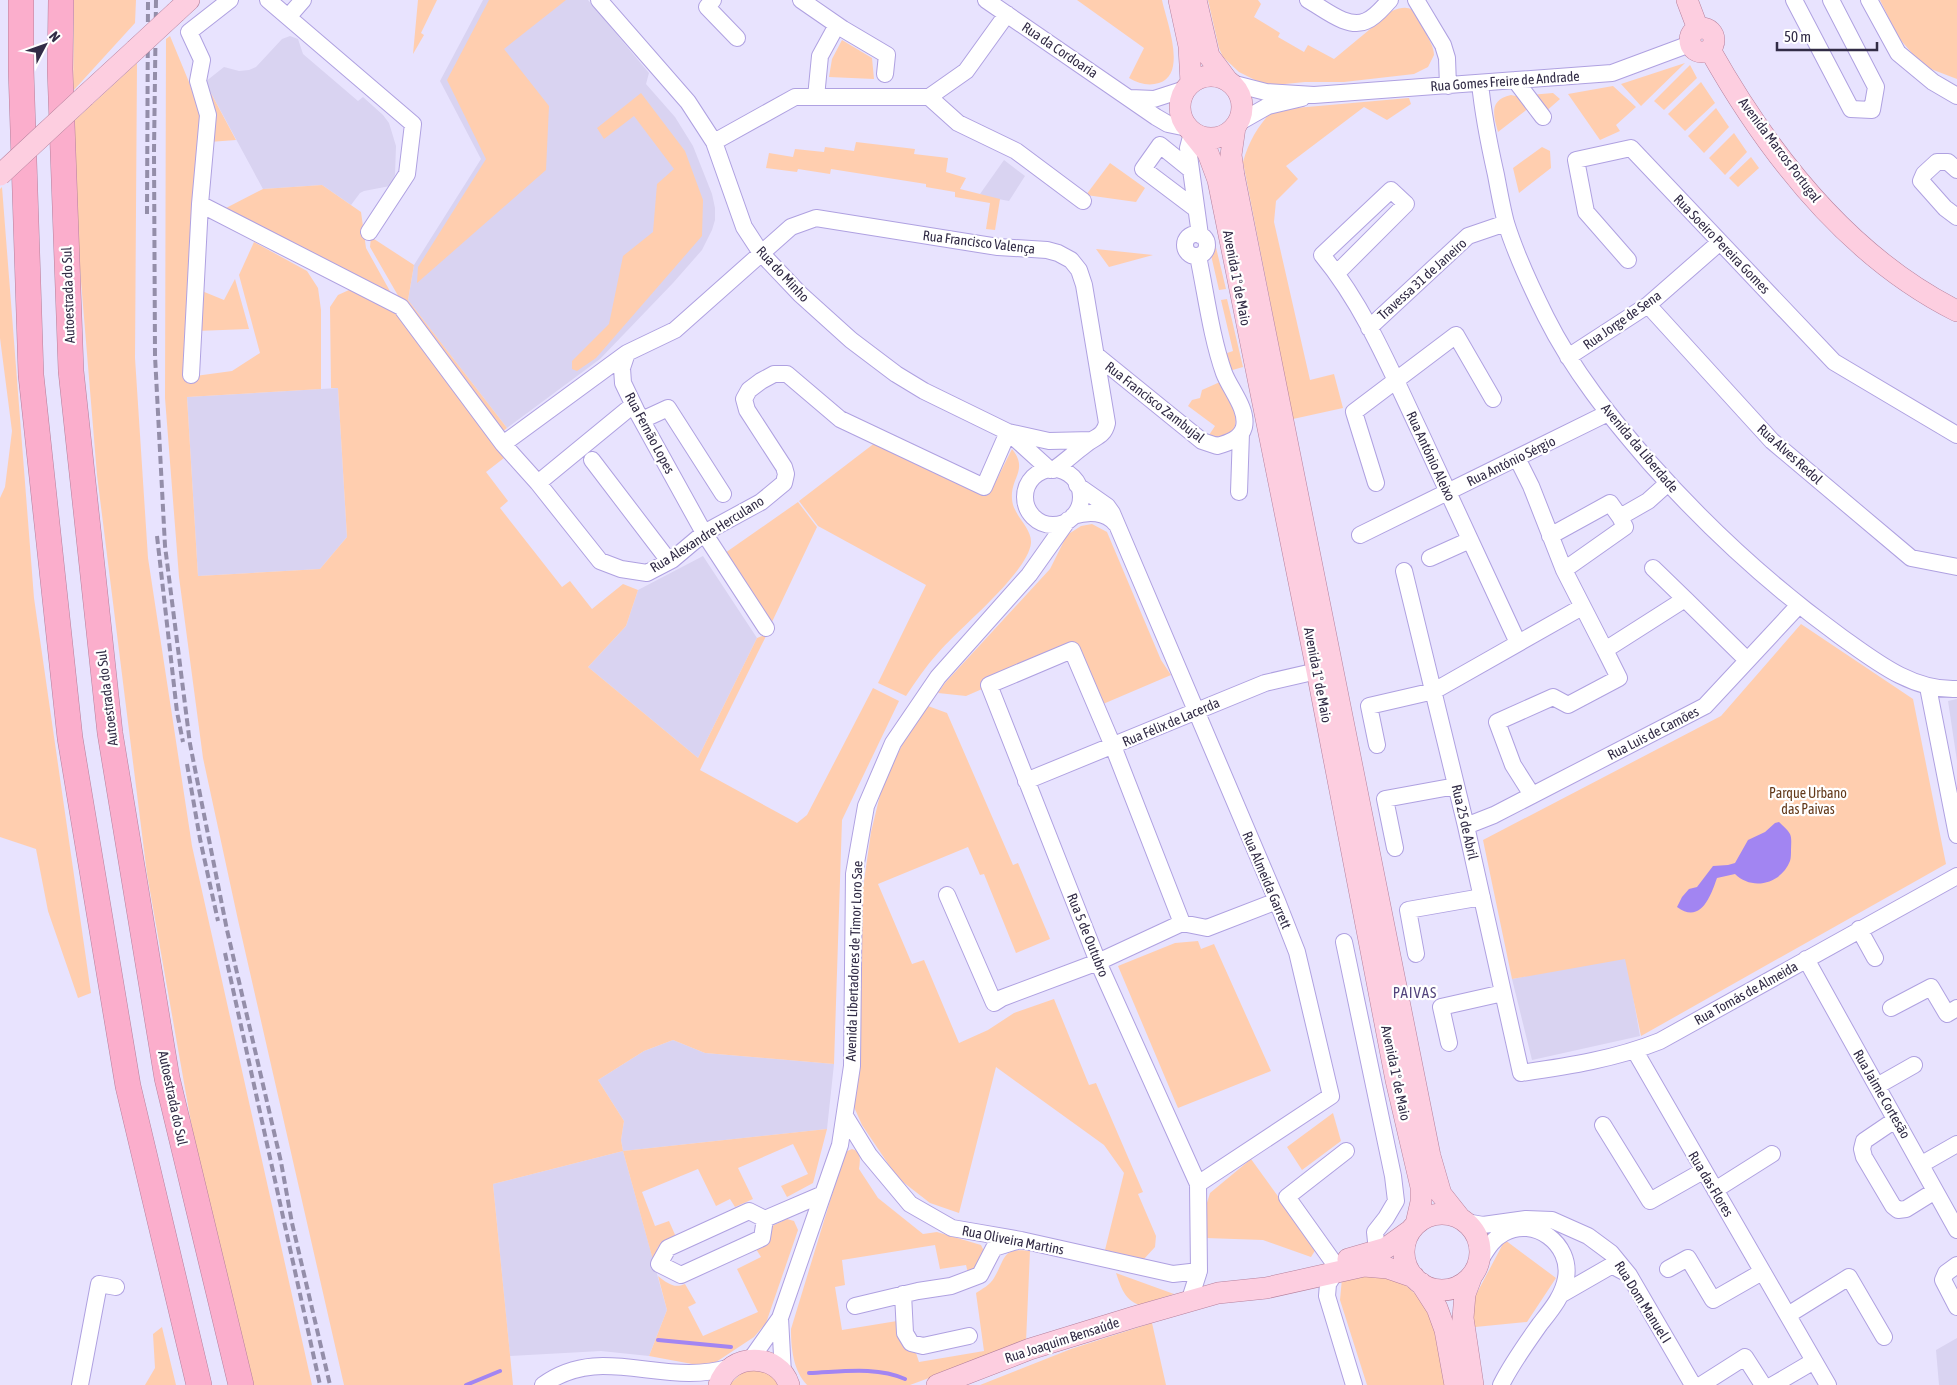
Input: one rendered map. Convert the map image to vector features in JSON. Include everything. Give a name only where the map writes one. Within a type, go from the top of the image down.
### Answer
[{"type":"highway","points":[[21,0],[21,69],[31,375],[70,738],[128,1086],[198,1385]]},
{"type":"highway","name":"Autoestrada do Sul","points":[[61,0],[61,79],[71,371],[110,733],[167,1078],[241,1385]]},
{"type":"main road","points":[[1179,0],[1189,46],[1188,86]]},
{"type":"main road","points":[[1196,0],[1209,56],[1238,91],[1242,102],[1242,113],[1236,125],[1222,137],[1207,138],[1189,130],[1180,113],[1181,96],[1188,86],[1199,78],[1208,76],[1218,77],[1229,82]]},
{"type":"main road","name":"Avenida Marcos Portugal","points":[[1687,0],[1700,41],[1789,167],[1826,210],[1869,251],[1899,276],[1934,299],[1957,310]]},
{"type":"main road","points":[[0,174],[182,6]]},
{"type":"main road","name":"Avenida 1º de Maio","points":[[1236,125],[1231,155],[1234,176],[1430,1156],[1441,1194],[1463,1220]]},
{"type":"main road","name":"Avenida 1º de Maio","points":[[1189,130],[1208,153],[1218,180],[1318,671],[1396,1080],[1421,1187],[1421,1202],[1414,1228]]},
{"type":"main road","points":[[1221,1293],[1251,1291],[1306,1280],[1396,1243],[1422,1220],[1437,1214],[1452,1215],[1463,1220],[1472,1228],[1480,1243],[1475,1270],[1464,1299],[1463,1318],[1473,1385]]},
{"type":"main road","points":[[1414,1228],[1407,1237],[1404,1253],[1408,1269],[1437,1308],[1443,1324],[1455,1385]]},
{"type":"main road","points":[[1189,1302],[1253,1283],[1335,1268],[1374,1266],[1388,1268],[1438,1290],[1456,1288],[1475,1270]]},
{"type":"main road","name":"Rua Joaquim Bensaúde","points":[[937,1385],[1016,1354],[1189,1302]]},
{"type":"main road","points":[[720,1385],[721,1380],[732,1367],[742,1361],[751,1359],[762,1360],[774,1365],[788,1381]]},
{"type":"street","points":[[191,375],[200,204],[208,115],[198,81],[202,60],[189,32],[230,0]]},
{"type":"street","points":[[268,0],[413,124],[406,174],[369,232]]},
{"type":"street","points":[[289,16],[303,0]]},
{"type":"street","name":"Rua do Minho","points":[[599,0],[688,102],[714,142],[744,227],[761,253],[825,317],[851,340],[896,374],[924,391],[1008,432],[1027,451],[1051,470]]},
{"type":"street","points":[[713,0],[707,7],[737,38]]},
{"type":"street","points":[[801,0],[887,54],[886,74]]},
{"type":"street","points":[[1308,0],[1346,21],[1356,24],[1372,18],[1390,0]]},
{"type":"street","points":[[1416,0],[1443,45],[1447,58],[1448,86]]},
{"type":"street","points":[[1794,0],[1851,108],[1872,110],[1876,87],[1831,0]]},
{"type":"street","points":[[1869,0],[1898,53],[1933,82],[1957,96]]},
{"type":"street","points":[[714,142],[795,97],[929,97],[966,71],[997,5]]},
{"type":"street","name":"Rua da Cordoaria","points":[[997,5],[1168,124],[1189,130]]},
{"type":"street","points":[[816,97],[820,56],[837,24]]},
{"type":"street","name":"Rua Gomes Freire de Andrade","points":[[1314,95],[1612,73],[1700,41]]},
{"type":"street","points":[[1515,80],[1543,117]]},
{"type":"street","points":[[1229,82],[1266,92],[1314,95]]},
{"type":"street","name":"Avenida da Liberdade","points":[[1480,83],[1482,110],[1506,222],[1526,275],[1568,357],[1608,413],[1668,483],[1727,543],[1799,605],[1854,646],[1901,676],[1928,687],[1957,688]]},
{"type":"street","points":[[1132,99],[1154,99],[1188,86]]},
{"type":"street","points":[[1236,125],[1268,106],[1314,95]]},
{"type":"street","points":[[929,97],[958,123],[1016,151],[1083,201]]},
{"type":"street","points":[[1189,130],[1190,170],[1200,235],[1205,239],[1207,246],[1204,252],[1198,256],[1222,365],[1244,417],[1244,427],[1241,433],[1240,492]]},
{"type":"street","points":[[1190,170],[1160,145],[1143,169],[1196,209]]},
{"type":"street","name":"Rua Soeiro Pereira Gomes","points":[[1628,260],[1586,212],[1576,160],[1631,148],[1834,362],[1957,435]]},
{"type":"street","points":[[1957,170],[1948,162],[1937,162],[1924,174],[1921,181],[1945,208],[1957,217]]},
{"type":"street","name":"Rua António Aleixo","points":[[1336,273],[1406,204],[1391,190],[1322,255],[1336,273],[1369,328],[1396,381],[1518,643]]},
{"type":"street","name":"Rua Alexandre Herculano","points":[[200,204],[401,307],[504,444],[538,483],[600,561],[621,569],[647,573],[669,561],[704,533],[760,502],[784,483],[786,474],[784,467],[747,410],[744,399],[749,390],[774,374],[782,373],[793,378],[840,419],[984,487],[1008,432]]},
{"type":"street","name":"Rua Francisco Valença","points":[[761,253],[791,227],[816,218],[998,247],[1047,250],[1071,260],[1082,276],[1107,424],[1106,430],[1100,437],[1092,440]]},
{"type":"street","name":"Travessa 31 de Janeiro","points":[[1369,328],[1468,236],[1506,222]]},
{"type":"street","name":"Rua Jorge de Sena","points":[[1568,357],[1648,304],[1720,242]]},
{"type":"street","points":[[504,444],[626,353],[675,330],[761,253]]},
{"type":"street","name":"Rua Alves Redol","points":[[1648,304],[1772,441],[1911,558],[1957,567]]},
{"type":"street","points":[[1376,483],[1354,412],[1456,335],[1493,399]]},
{"type":"street","name":"Rua Fernão Lopes","points":[[626,353],[622,368],[623,382],[634,405],[704,533],[766,628]]},
{"type":"street","name":"Rua Francisco Zambujal","points":[[1096,355],[1202,441],[1217,446],[1231,441],[1241,433]]},
{"type":"street","points":[[538,483],[634,405]]},
{"type":"street","points":[[642,420],[668,408],[723,494]]},
{"type":"street","name":"Rua António Sérgio","points":[[1360,535],[1608,413]]},
{"type":"street","points":[[1008,432],[1050,441],[1092,440]]},
{"type":"street","points":[[1028,484],[1037,474],[1051,470],[1092,440]]},
{"type":"street","points":[[1027,451],[1030,467],[1025,499],[1040,535],[1041,545],[1038,562]]},
{"type":"street","points":[[1071,518],[1077,511],[1080,498],[1076,468],[1079,451]]},
{"type":"street","points":[[1517,458],[1531,486],[1564,570],[1619,678],[1568,705],[1553,697],[1497,722],[1514,765],[1532,795]]},
{"type":"street","points":[[592,460],[669,561]]},
{"type":"street","points":[[1051,470],[1066,473],[1077,484]]},
{"type":"street","points":[[1620,517],[1648,501],[1668,483]]},
{"type":"street","name":"Rua Almeida Garrett","points":[[1077,484],[1107,506],[1112,513],[1277,901],[1297,952],[1331,1096],[1198,1184]]},
{"type":"street","points":[[1550,536],[1610,503],[1626,527],[1564,570]]},
{"type":"street","points":[[1030,513],[1035,518],[1055,525],[1089,512],[1108,517],[1117,526]]},
{"type":"street","name":"Avenida Libertadores de Timor Loro Sae","points":[[751,1359],[780,1318],[840,1145],[852,1066],[854,874],[866,806],[893,743],[938,677],[1029,575],[1071,518]]},
{"type":"street","points":[[1430,558],[1470,540]]},
{"type":"street","points":[[1653,568],[1747,660]]},
{"type":"street","name":"Rua 25 de Abril","points":[[1404,571],[1466,826],[1521,1073]]},
{"type":"street","points":[[1605,650],[1684,599]]},
{"type":"street","name":"Rua Luis de Camões","points":[[1466,826],[1494,815],[1705,706],[1799,605]]},
{"type":"street","points":[[1377,745],[1370,706],[1434,691],[1582,607]]},
{"type":"street","name":"Rua 5 de Outubro","points":[[1113,746],[1072,650],[989,685],[1098,962],[1198,1184],[1199,1271]]},
{"type":"street","name":"Rua Félix de Lacerda","points":[[1026,781],[1265,683],[1318,671]]},
{"type":"street","points":[[1928,687],[1957,835]]},
{"type":"street","points":[[1113,746],[1182,923]]},
{"type":"street","points":[[1395,848],[1385,799],[1456,786]]},
{"type":"street","name":"Rua Tomás de Almeida","points":[[1521,1073],[1608,1059],[1635,1052],[1660,1041],[1957,876]]},
{"type":"street","points":[[947,895],[994,1002],[1098,962],[1182,923],[1207,928],[1277,901]]},
{"type":"street","points":[[1416,954],[1408,910],[1482,897]]},
{"type":"street","points":[[1859,929],[1875,958]]},
{"type":"street","points":[[1344,942],[1393,1176],[1396,1201],[1375,1232],[1377,1251]]},
{"type":"street","name":"Rua Jaime Cortesão","points":[[1806,959],[1876,1086],[1922,1164],[1957,1230]]},
{"type":"street","points":[[1891,1008],[1931,987],[1947,1014],[1957,1008]]},
{"type":"street","points":[[1449,1043],[1441,1007],[1503,993]]},
{"type":"street","name":"Rua das Flores","points":[[1635,1052],[1828,1385]]},
{"type":"street","points":[[1876,1086],[1914,1065]]},
{"type":"street","name":"Rua Oliveira Martins","points":[[845,1116],[869,1155],[910,1204],[952,1228],[1021,1240],[1173,1274],[1199,1271]]},
{"type":"street","points":[[1896,1120],[1864,1141],[1862,1149],[1864,1158],[1893,1206],[1898,1210],[1906,1208],[1935,1191]]},
{"type":"street","points":[[1603,1125],[1650,1200],[1703,1171]]},
{"type":"street","points":[[1922,1164],[1957,1144]]},
{"type":"street","points":[[1346,1152],[1286,1197],[1335,1268],[1328,1284],[1327,1296],[1354,1385]]},
{"type":"street","points":[[1715,1190],[1772,1154]]},
{"type":"street","points":[[764,1219],[823,1194]]},
{"type":"street","points":[[749,1210],[764,1219],[762,1238],[681,1275],[660,1264],[668,1248],[749,1210]]},
{"type":"street","name":"Rua Dom Manuel I","points":[[1463,1220],[1483,1225],[1526,1219],[1552,1220],[1588,1236],[1611,1252],[1629,1275],[1693,1385]]},
{"type":"street","points":[[1475,1270],[1491,1243],[1506,1231],[1520,1228],[1544,1233],[1561,1248],[1565,1258],[1567,1268],[1562,1294],[1510,1367],[1501,1385]]},
{"type":"street","points":[[855,1306],[903,1294],[951,1286],[980,1275],[994,1248],[1021,1240]]},
{"type":"street","points":[[1668,1269],[1688,1258],[1713,1300],[1762,1272]]},
{"type":"street","points":[[1957,1265],[1946,1274],[1943,1280],[1957,1307]]},
{"type":"street","points":[[1562,1294],[1609,1267],[1615,1267],[1629,1275]]},
{"type":"street","points":[[1189,1302],[1199,1271],[1221,1293]]},
{"type":"street","points":[[1788,1315],[1849,1278],[1884,1337]]},
{"type":"street","points":[[1306,1280],[1327,1296]]},
{"type":"street","points":[[80,1385],[99,1284],[116,1287]]},
{"type":"street","points":[[903,1294],[904,1333],[911,1343],[924,1346],[968,1336]]},
{"type":"street","name":"Avenida Libertadores de Timor Loro Sae","points":[[780,1318],[788,1381]]},
{"type":"street","points":[[1701,1385],[1745,1358],[1763,1385]]},
{"type":"street","points":[[1773,1385],[1814,1361]]},
{"type":"street","points":[[543,1385],[568,1370],[591,1366],[690,1373],[732,1367]]},
{"type":"street","points":[[655,1370],[687,1385]]},
{"type":"shaded area","points":[[483,0],[588,0],[649,73],[646,84],[675,117],[693,146],[712,194],[715,208],[715,220],[712,230],[702,250],[673,283],[600,359],[507,428],[408,300],[414,265],[481,159],[440,81]]},
{"type":"shaded area","points":[[290,36],[298,39],[303,54],[358,101],[363,97],[389,123],[396,146],[395,175],[390,186],[364,191],[360,193],[351,205],[322,185],[263,189],[205,82],[224,67],[239,71],[256,67],[282,39]]},
{"type":"shaded area","points":[[1004,160],[1025,176],[1009,201],[980,194]]},
{"type":"shaded area","points":[[338,388],[347,537],[320,569],[198,576],[187,397]]},
{"type":"shaded area","points":[[703,556],[757,638],[698,758],[588,667],[626,626],[638,590]]},
{"type":"shaded area","points":[[1957,699],[1957,761],[1948,701]]},
{"type":"shaded area","points":[[1779,822],[1791,836],[1790,861],[1780,875],[1773,880],[1758,883],[1742,879],[1735,874],[1717,878],[1712,892],[1704,906],[1699,910],[1685,912],[1677,907],[1689,889],[1697,887],[1713,866],[1735,863],[1748,840],[1765,832],[1775,823]]},
{"type":"shaded area","points":[[1626,956],[1640,1036],[1532,1060],[1512,979]]},
{"type":"shaded area","points":[[673,1040],[705,1053],[834,1064],[827,1129],[623,1151],[621,1140],[624,1121],[598,1080],[644,1051]]},
{"type":"shaded area","points":[[623,1151],[667,1310],[649,1356],[601,1351],[510,1356],[493,1184]]},
{"type":"shaded area","points":[[1957,1338],[1957,1385],[1939,1385],[1936,1350]]},
{"type":"green space","points":[[74,0],[136,0],[135,23],[73,91]]},
{"type":"green space","points":[[418,0],[437,0],[421,33],[424,35],[413,54]]},
{"type":"green space","points":[[489,0],[566,0],[504,49],[549,106],[546,170],[417,283],[418,267],[486,159],[447,80]]},
{"type":"green space","points":[[1077,0],[1162,0],[1174,58],[1168,78],[1159,83],[1148,84],[1129,78],[1144,48]]},
{"type":"green space","points":[[1208,0],[1258,0],[1261,4],[1254,17],[1280,33],[1278,37],[1304,52],[1308,45],[1334,59],[1392,11],[1399,8],[1411,9],[1418,15],[1421,21],[1434,55],[1428,67],[1414,74],[1344,82],[1305,82],[1275,85],[1261,83],[1239,72],[1223,57],[1219,48]]},
{"type":"green space","points":[[1880,0],[1957,0],[1957,79],[1923,66],[1898,37]]},
{"type":"green space","points":[[170,36],[203,116],[188,377],[232,371],[260,353],[239,275],[254,242],[307,271],[318,288],[321,310],[321,389],[187,397],[198,576],[320,569],[347,537],[338,388],[331,388],[330,307],[338,295],[355,289],[398,311],[504,458],[486,472],[508,501],[500,508],[562,587],[570,581],[592,609],[623,584],[638,590],[626,626],[588,667],[698,758],[757,638],[767,634],[700,770],[797,823],[807,815],[873,688],[899,701],[842,820],[834,1064],[705,1053],[673,1040],[644,1051],[598,1080],[624,1121],[621,1140],[623,1151],[493,1184],[513,1385],[344,1385],[203,758],[179,577],[165,398],[166,39]]},
{"type":"green space","points":[[842,40],[872,58],[874,79],[829,77],[832,59]]},
{"type":"green space","points":[[137,63],[135,358],[148,558],[192,846],[312,1385],[251,1385],[197,1156],[147,874],[97,475],[80,269],[72,123]]},
{"type":"green space","points":[[1685,63],[1641,106],[1621,84]]},
{"type":"green space","points":[[1690,65],[1697,78],[1664,110],[1654,101]]},
{"type":"green space","points":[[205,82],[236,140],[209,142]]},
{"type":"green space","points":[[1701,82],[1715,103],[1685,131],[1668,114]]},
{"type":"green space","points":[[1613,86],[1636,107],[1616,125],[1620,131],[1600,140],[1568,94]]},
{"type":"green space","points":[[641,93],[685,151],[703,200],[702,236],[596,358],[577,371],[572,369],[572,361],[609,324],[623,256],[653,232],[657,184],[674,169],[634,116],[604,139],[597,128]]},
{"type":"green space","points":[[1553,93],[1560,99],[1544,113],[1530,95]]},
{"type":"green space","points":[[1511,95],[1520,97],[1530,107],[1498,132],[1494,109],[1499,100]]},
{"type":"green space","points":[[1409,98],[1411,104],[1387,120],[1364,107],[1286,166],[1298,179],[1276,201],[1274,222],[1310,380],[1334,374],[1343,408],[1293,419],[1243,162],[1245,154],[1255,134],[1273,110]]},
{"type":"green space","points":[[1716,108],[1729,127],[1704,153],[1688,136]]},
{"type":"green space","points":[[1734,133],[1747,152],[1725,175],[1709,158]]},
{"type":"green space","points":[[856,142],[915,149],[914,154],[948,158],[946,172],[966,178],[960,189],[1000,199],[995,230],[986,229],[990,203],[955,197],[955,192],[926,187],[926,184],[831,169],[830,174],[798,169],[797,172],[766,168],[769,153],[793,157],[795,149],[824,152],[825,147],[854,151]]},
{"type":"green space","points":[[1542,147],[1550,151],[1551,168],[1519,193],[1513,168]]},
{"type":"green space","points":[[1751,157],[1759,168],[1738,187],[1729,178]]},
{"type":"green space","points":[[1110,163],[1145,188],[1136,202],[1086,195]]},
{"type":"green space","points":[[322,185],[361,212],[366,248],[396,302],[226,208],[263,189]]},
{"type":"green space","points":[[2,187],[34,598],[91,993],[78,998],[48,911],[36,849],[0,837],[0,498],[5,487],[12,431],[0,338],[0,189]]},
{"type":"green space","points":[[1213,235],[1226,289],[1219,290],[1211,255],[1212,244],[1210,237]]},
{"type":"green space","points":[[371,237],[414,265],[408,300],[507,428],[500,434],[404,306],[370,247]]},
{"type":"green space","points":[[1096,249],[1153,255],[1109,267]]},
{"type":"green space","points":[[235,279],[249,329],[196,331],[197,289],[224,300]]},
{"type":"green space","points":[[1227,299],[1243,367],[1229,371],[1224,354],[1233,351],[1221,300]]},
{"type":"green space","points":[[1220,382],[1233,408],[1236,421],[1231,433],[1220,437],[1209,435],[1215,426],[1188,406],[1192,400],[1200,398],[1202,390]]},
{"type":"green space","points":[[880,439],[991,491],[1012,449],[1019,463],[1018,474],[1012,492],[1013,505],[1031,537],[1027,555],[1006,585],[934,658],[906,696],[878,683],[926,585],[818,526],[799,501]]},
{"type":"green space","points":[[798,502],[817,527],[771,624],[725,553]]},
{"type":"green space","points":[[1092,524],[1107,532],[1161,660],[1171,675],[1096,707],[1072,650],[966,696],[938,693],[945,683],[1050,569],[1067,535],[1081,526]]},
{"type":"green space","name":"Parque Urbano das Paivas","points":[[1801,624],[1913,699],[1946,864],[1641,1036],[1625,959],[1512,979],[1483,840],[1721,716]]},
{"type":"green space","points":[[928,706],[947,713],[1013,865],[1018,863],[1050,939],[1016,953],[984,874],[980,875],[968,847],[878,884],[912,964],[924,960],[959,1043],[988,1030],[1014,1013],[1054,999],[1089,1085],[1096,1083],[1143,1192],[1138,1194],[1156,1236],[1155,1247],[1144,1259],[1105,1250],[1124,1173],[1104,1145],[996,1067],[959,1213],[930,1203],[903,1182],[893,1171],[862,1125],[854,1107],[860,1064],[861,902],[871,832],[881,791],[889,771],[903,743]]},
{"type":"green space","points":[[1198,941],[1201,949],[1214,944],[1271,1071],[1178,1108],[1118,966],[1175,943]]},
{"type":"green space","points":[[1333,1113],[1341,1141],[1302,1170],[1287,1147]]},
{"type":"green space","points":[[827,1129],[813,1183],[787,1197],[781,1186],[808,1174],[793,1144],[738,1168],[753,1199],[735,1207],[730,1199],[716,1206],[698,1169],[642,1192],[655,1226],[669,1221],[676,1237],[658,1247],[653,1260],[623,1151]]},
{"type":"green space","points":[[852,1149],[859,1155],[859,1169],[878,1198],[923,1234],[937,1232],[981,1245],[984,1251],[976,1268],[968,1273],[966,1265],[940,1269],[935,1245],[842,1260],[845,1285],[835,1287],[842,1330],[897,1321],[903,1345],[916,1353],[919,1362],[984,1351],[976,1293],[986,1287],[992,1280],[1009,1253],[1021,1250],[1030,1251],[1026,1342],[910,1385],[807,1385],[796,1366],[792,1351],[791,1329],[845,1152]]},
{"type":"green space","points":[[1251,1159],[1316,1249],[1311,1257],[1263,1240],[1206,1238],[1205,1209],[1210,1193]]},
{"type":"green space","points":[[787,1219],[794,1221],[798,1230],[766,1323],[754,1337],[713,1364],[703,1366],[649,1356],[667,1310],[658,1276],[674,1286],[685,1284],[696,1303],[688,1307],[703,1336],[758,1312],[737,1269],[761,1257],[756,1249],[770,1227]]},
{"type":"green space","points":[[1505,1240],[1556,1278],[1527,1322],[1475,1327],[1470,1306]]},
{"type":"green space","points":[[1374,1271],[1402,1282],[1420,1298],[1436,1325],[1447,1385],[1367,1385],[1340,1300],[1342,1278]]},
{"type":"green space","points":[[1116,1273],[1174,1294],[1139,1305],[1126,1296]]},
{"type":"green space","points":[[1152,1323],[1166,1385],[980,1385],[1071,1349]]},
{"type":"green space","points":[[162,1327],[176,1385],[145,1385],[155,1368],[153,1334]]},
{"type":"green space","points":[[764,1369],[782,1385],[729,1385],[745,1370]]},
{"type":"waterway","points":[[658,1340],[731,1347]]},
{"type":"waterway","points":[[466,1385],[500,1371]]},
{"type":"waterway","points":[[809,1373],[870,1371],[882,1372],[905,1379]]},
{"type":"railway","points":[[147,214],[148,0]]},
{"type":"railway","points":[[156,0],[154,151],[155,356],[165,546],[190,744],[227,930],[330,1385]]},
{"type":"railway","points":[[157,536],[177,712],[183,742]]},
{"type":"railway","points":[[187,764],[200,839],[218,921]]},
{"type":"railway","points":[[225,953],[320,1385]]},
{"type":"district","name":"PAIVAS","points":[[1415,992]]}]
